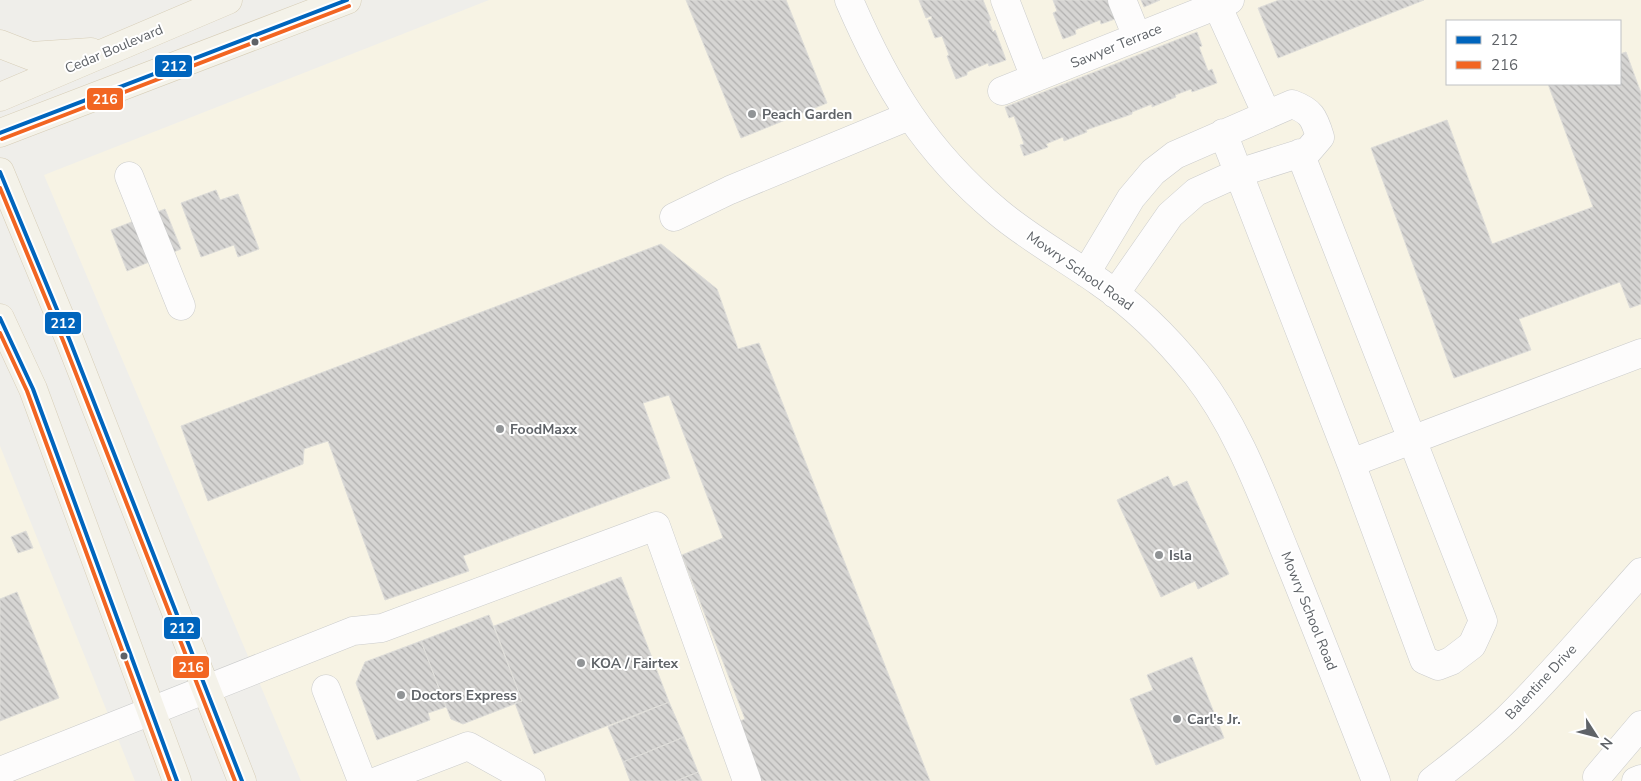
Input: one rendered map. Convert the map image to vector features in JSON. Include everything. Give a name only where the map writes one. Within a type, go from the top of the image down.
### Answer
[{"type":"main road","name":"Cedar Boulevard","points":[[0,97],[228,0]]},
{"type":"main road","points":[[0,133],[347,0]]},
{"type":"main road","points":[[0,44],[31,56],[112,50]]},
{"type":"main road","points":[[0,172],[70,341],[242,781]]},
{"type":"main road","points":[[0,318],[33,389],[177,781]]},
{"type":"street","name":"Mowry School Road","points":[[849,0],[884,75],[909,116],[936,153],[999,213],[1086,272],[1136,310],[1168,341],[1197,375],[1220,409],[1241,448],[1324,648],[1376,781]]},
{"type":"street","points":[[1005,0],[1035,78]]},
{"type":"street","points":[[1122,0],[1137,37]]},
{"type":"street","points":[[1223,2],[1266,115]]},
{"type":"street","name":"Sawyer Terrace","points":[[1002,91],[1223,2]]},
{"type":"street","points":[[1086,272],[1131,198],[1152,172],[1174,155],[1292,104],[1306,110],[1316,121],[1320,137],[1308,151],[1238,173],[1196,192],[1170,215],[1115,294]]},
{"type":"street","points":[[674,217],[730,190],[909,116]]},
{"type":"street","points":[[1223,133],[1351,463],[1424,660],[1438,666],[1451,661],[1472,645],[1483,622],[1300,153]]},
{"type":"street","points":[[129,176],[181,306]]},
{"type":"street","points":[[1351,463],[1641,353]]},
{"type":"street","points":[[0,771],[353,631],[382,628],[656,526],[747,781]]},
{"type":"street","name":"Balentine Drive","points":[[1432,781],[1470,752],[1541,684],[1641,572]]},
{"type":"street","points":[[326,689],[362,781]]},
{"type":"street","points":[[1598,781],[1597,777],[1641,725]]},
{"type":"street","points":[[377,781],[468,746],[531,781]]},
{"type":"street","points":[[1636,781],[1641,779]]},
{"type":"shaded area","points":[[489,0],[1641,0],[1641,781],[301,781],[44,175]]},
{"type":"shaded area","points":[[0,446],[135,781],[0,781]]},
{"type":"building","points":[[686,0],[786,0],[827,103],[741,138]]},
{"type":"building","points":[[919,0],[983,0],[991,20],[989,21],[993,32],[995,30],[1006,60],[989,66],[988,63],[956,79],[942,36],[935,38],[928,20],[932,19],[931,16],[926,18]]},
{"type":"building","points":[[1053,0],[1108,0],[1115,19],[1101,24],[1100,20],[1075,30],[1076,34],[1063,39],[1053,13],[1057,11]]},
{"type":"building","points":[[1141,0],[1160,0],[1144,7]]},
{"type":"building","points":[[1279,0],[1424,0],[1278,58],[1258,8]]},
{"type":"building","points":[[1197,32],[1202,46],[1199,47],[1208,71],[1212,69],[1217,83],[1192,92],[1191,89],[1175,95],[1176,97],[1152,107],[1152,104],[1132,112],[1132,114],[1086,130],[1087,132],[1064,141],[1063,137],[1046,144],[1048,147],[1024,156],[1020,145],[1024,144],[1014,116],[1009,118],[1005,107]]},
{"type":"building","points":[[1626,52],[1641,93],[1641,304],[1630,308],[1620,282],[1519,319],[1531,350],[1454,378],[1371,148],[1447,120],[1492,244],[1593,207],[1548,85],[1621,85],[1621,54]]},
{"type":"building","points":[[216,190],[220,200],[238,194],[259,249],[238,257],[234,245],[201,257],[181,203]]},
{"type":"building","points":[[165,209],[181,249],[127,271],[111,230]]},
{"type":"building","points":[[661,244],[717,289],[738,349],[759,343],[930,781],[757,781],[735,723],[745,719],[682,555],[723,538],[669,395],[643,403],[670,478],[463,556],[469,571],[385,600],[328,441],[304,449],[303,464],[208,501],[181,426]]},
{"type":"building","points":[[1168,476],[1173,487],[1187,481],[1229,574],[1198,589],[1195,581],[1161,597],[1117,500]]},
{"type":"building","points":[[26,531],[33,548],[18,553],[11,537]]},
{"type":"building","name":"KOA / Fairtex","points":[[621,577],[669,702],[534,754],[515,703],[522,701],[494,626]]},
{"type":"building","points":[[17,592],[59,698],[0,721],[0,599]]},
{"type":"building","points":[[489,615],[522,701],[463,724],[451,719],[421,641]]},
{"type":"building","name":"Doctors Express","points":[[421,641],[446,707],[428,713],[430,720],[377,740],[356,683],[365,662]]},
{"type":"building","name":"Carl's Jr.","points":[[1192,657],[1224,738],[1156,765],[1130,699],[1153,690],[1147,675]]},
{"type":"building","points":[[669,702],[684,737],[623,762],[608,727]]},
{"type":"building","points":[[684,737],[698,772],[676,781],[630,781],[623,762]]},
{"type":"building","points":[[698,772],[702,781],[676,781]]},
{"type":"transit line","name":"212","points":[[0,133],[347,0]]},
{"type":"transit line","name":"216","points":[[2,139],[349,6]]},
{"type":"transit line","name":"212","points":[[0,172],[70,341],[242,781]]},
{"type":"transit line","name":"216","points":[[0,188],[64,343],[235,781]]},
{"type":"transit line","name":"212","points":[[0,318],[33,389],[177,781]]},
{"type":"transit line","name":"216","points":[[0,333],[27,391],[170,781]]},
{"type":"place","name":"Peach Garden","points":[[752,114]]},
{"type":"place","name":"FoodMaxx","points":[[500,429]]},
{"type":"place","name":"Isla","points":[[1159,555]]},
{"type":"place","name":"KOA / Fairtex","points":[[581,663]]},
{"type":"place","name":"Doctors Express","points":[[401,695]]},
{"type":"place","name":"Carl's Jr.","points":[[1177,719]]}]
